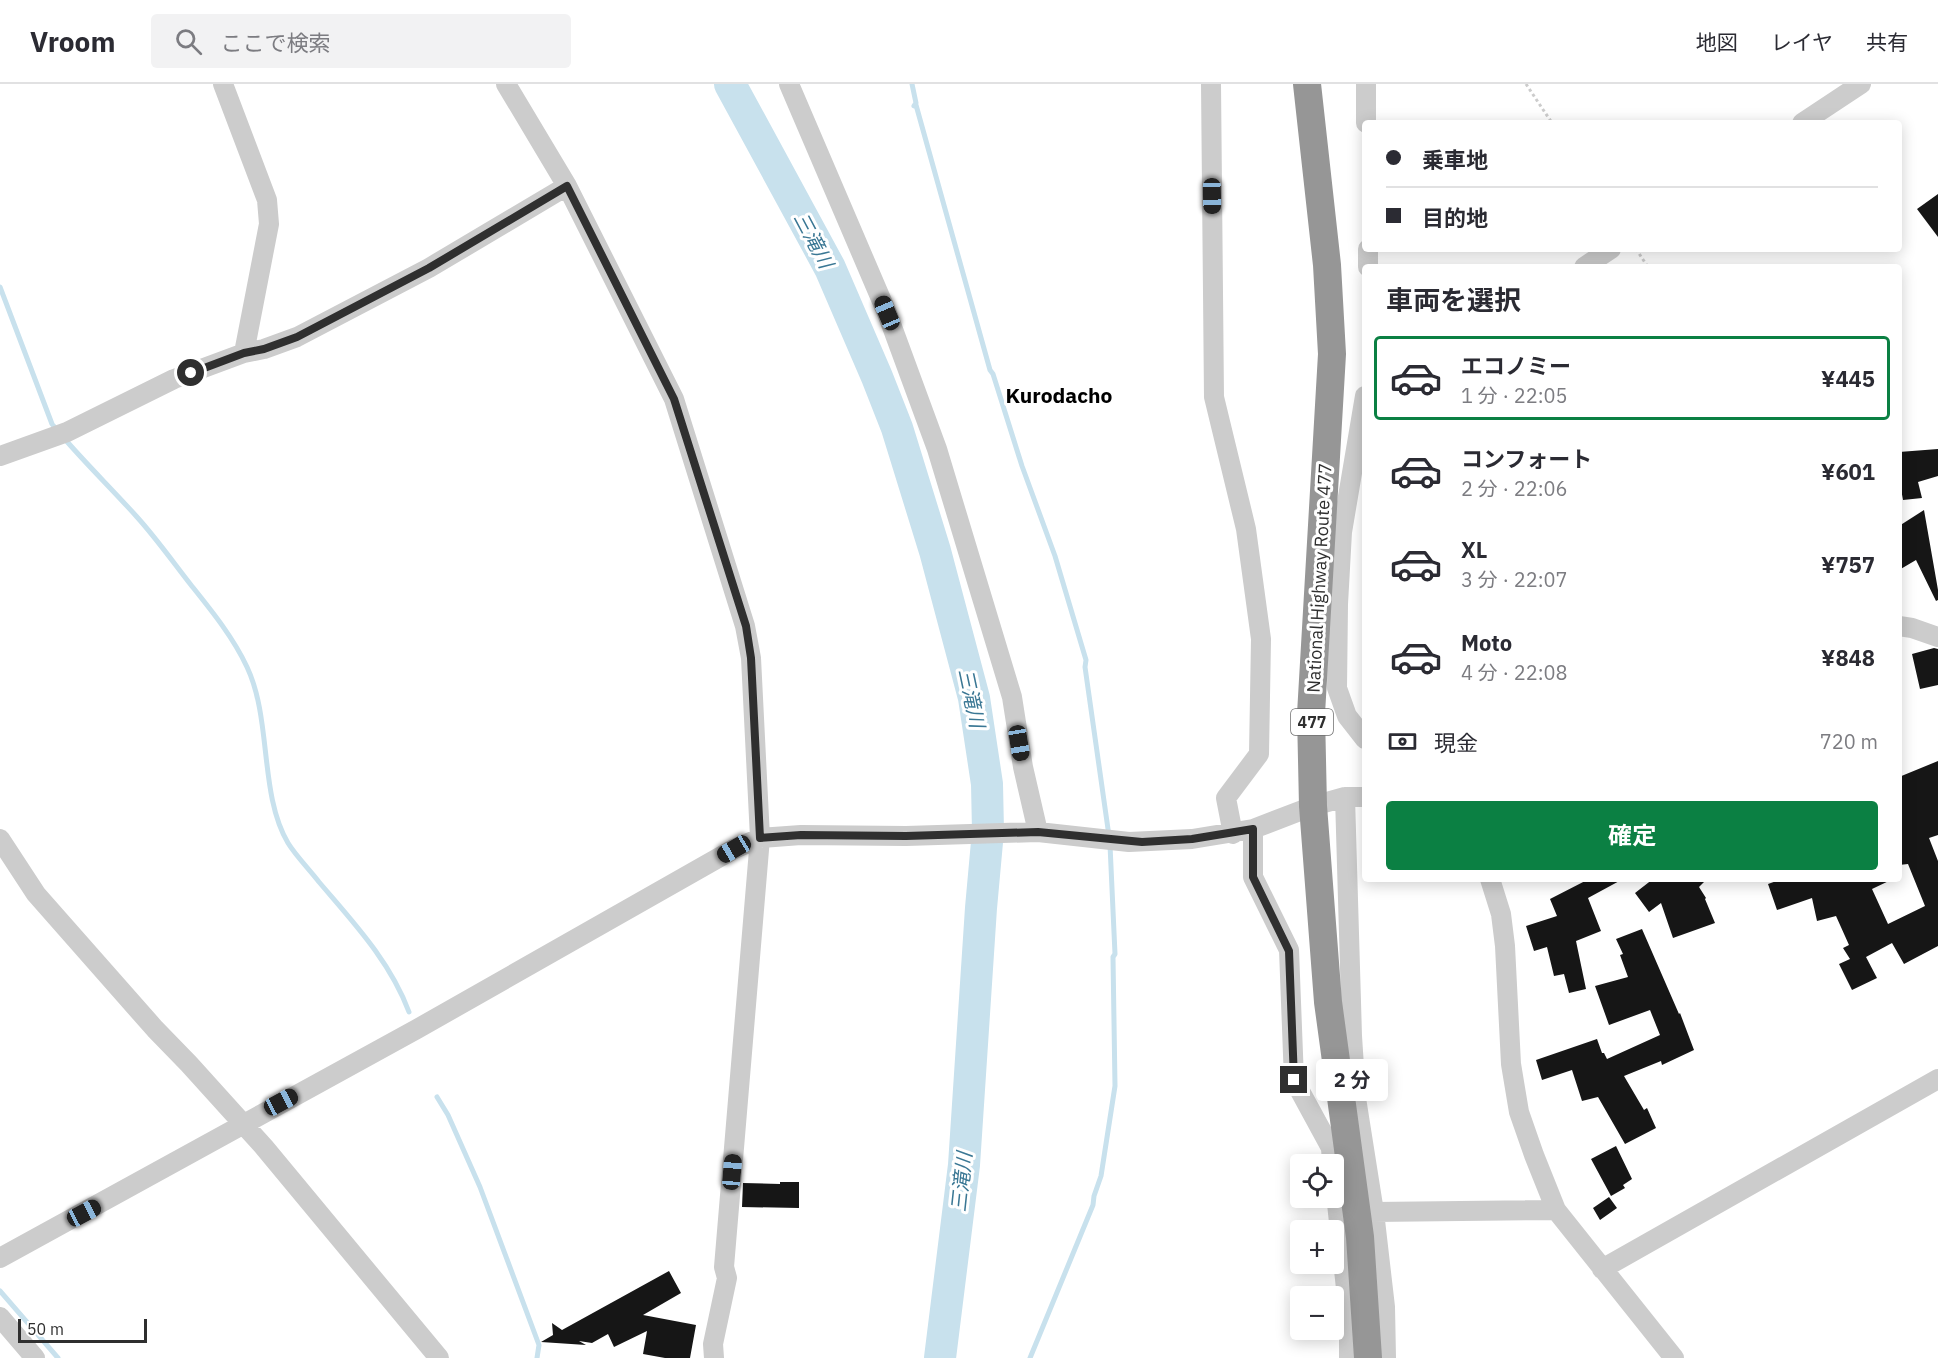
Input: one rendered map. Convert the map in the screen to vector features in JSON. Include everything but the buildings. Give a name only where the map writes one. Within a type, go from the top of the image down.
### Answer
[{"type":"highway","name":"National Highway Route 477","points":[[1307,84],[1327,265],[1332,354],[1311,714],[1313,806],[1328,1002],[1360,1237],[1368,1358]]},
{"type":"street","points":[[223,84],[267,200],[269,224],[244,353]]},
{"type":"street","points":[[506,84],[567,186],[674,399],[746,626],[751,658],[760,838],[724,1267],[727,1278],[713,1344],[714,1358]]},
{"type":"street","points":[[789,84],[887,313],[937,449],[1012,697],[1035,833]]},
{"type":"street","points":[[1211,84],[1214,398],[1246,529],[1261,639],[1259,754],[1226,798],[1233,834]]},
{"type":"street","points":[[1366,84],[1366,120]]},
{"type":"street","points":[[1807,120],[1861,84]]},
{"type":"street","points":[[0,456],[60,434],[174,379],[244,353],[264,349],[297,337],[429,268],[567,186]]},
{"type":"street","points":[[1588,264],[1606,252]]},
{"type":"street","points":[[1362,418],[1342,532],[1337,688],[1347,716],[1362,736]]},
{"type":"street","points":[[1902,626],[1938,638]]},
{"type":"street","points":[[0,1258],[462,1004],[734,849],[760,838],[801,835],[906,836],[1035,833],[1129,842],[1192,839],[1253,829],[1313,806],[1355,797],[1356,1098],[1374,1212],[1384,1307],[1386,1358]]},
{"type":"street","points":[[1253,829],[1253,877],[1289,951],[1294,1080],[1330,1148],[1331,1154]]},
{"type":"street","points":[[0,839],[36,894],[155,1029],[243,1123],[439,1358]]},
{"type":"street","points":[[1491,882],[1501,914],[1505,946],[1511,1064],[1519,1112],[1556,1210],[1674,1358]]},
{"type":"street","points":[[1602,1269],[1938,1078]]},
{"type":"street","points":[[1337,1208],[1349,1317],[1349,1358]]},
{"type":"street","points":[[1374,1212],[1556,1210]]},
{"type":"street","points":[[0,1317],[35,1358]]},
{"type":"path","points":[[1526,84],[1550,120]]},
{"type":"waterway","name":"三滝川","points":[[730,84],[830,268],[877,377],[897,428],[935,551],[974,698],[987,784],[988,831],[964,1165],[940,1358]]},
{"type":"waterway","points":[[912,84],[916,103],[914,106],[916,105],[990,370],[1055,556],[1086,660],[1085,667],[1109,836]]},
{"type":"waterway","points":[[0,287],[52,424],[57,430]]},
{"type":"waterway","points":[[63,437],[151,533],[214,614],[235,645],[255,688],[273,802],[279,824],[288,843],[370,943],[392,976],[409,1012]]},
{"type":"waterway","points":[[1030,1358],[1093,1205],[1101,1176],[1115,1086],[1113,957],[1115,954],[1110,845]]},
{"type":"waterway","points":[[437,1097],[448,1115],[480,1187],[539,1345],[537,1358]]},
{"type":"waterway","points":[[0,1291],[58,1358]]},
{"type":"district","name":"Kurodacho","points":[[1059,395]]},
{"type":"route","points":[[191,373],[244,353],[264,349],[297,337],[429,268],[567,186],[674,399],[746,626],[751,658],[760,838],[801,835],[906,836],[1032,834],[1038,832],[1142,842],[1192,839],[1253,829],[1253,877],[1289,951],[1294,1080]]}]
